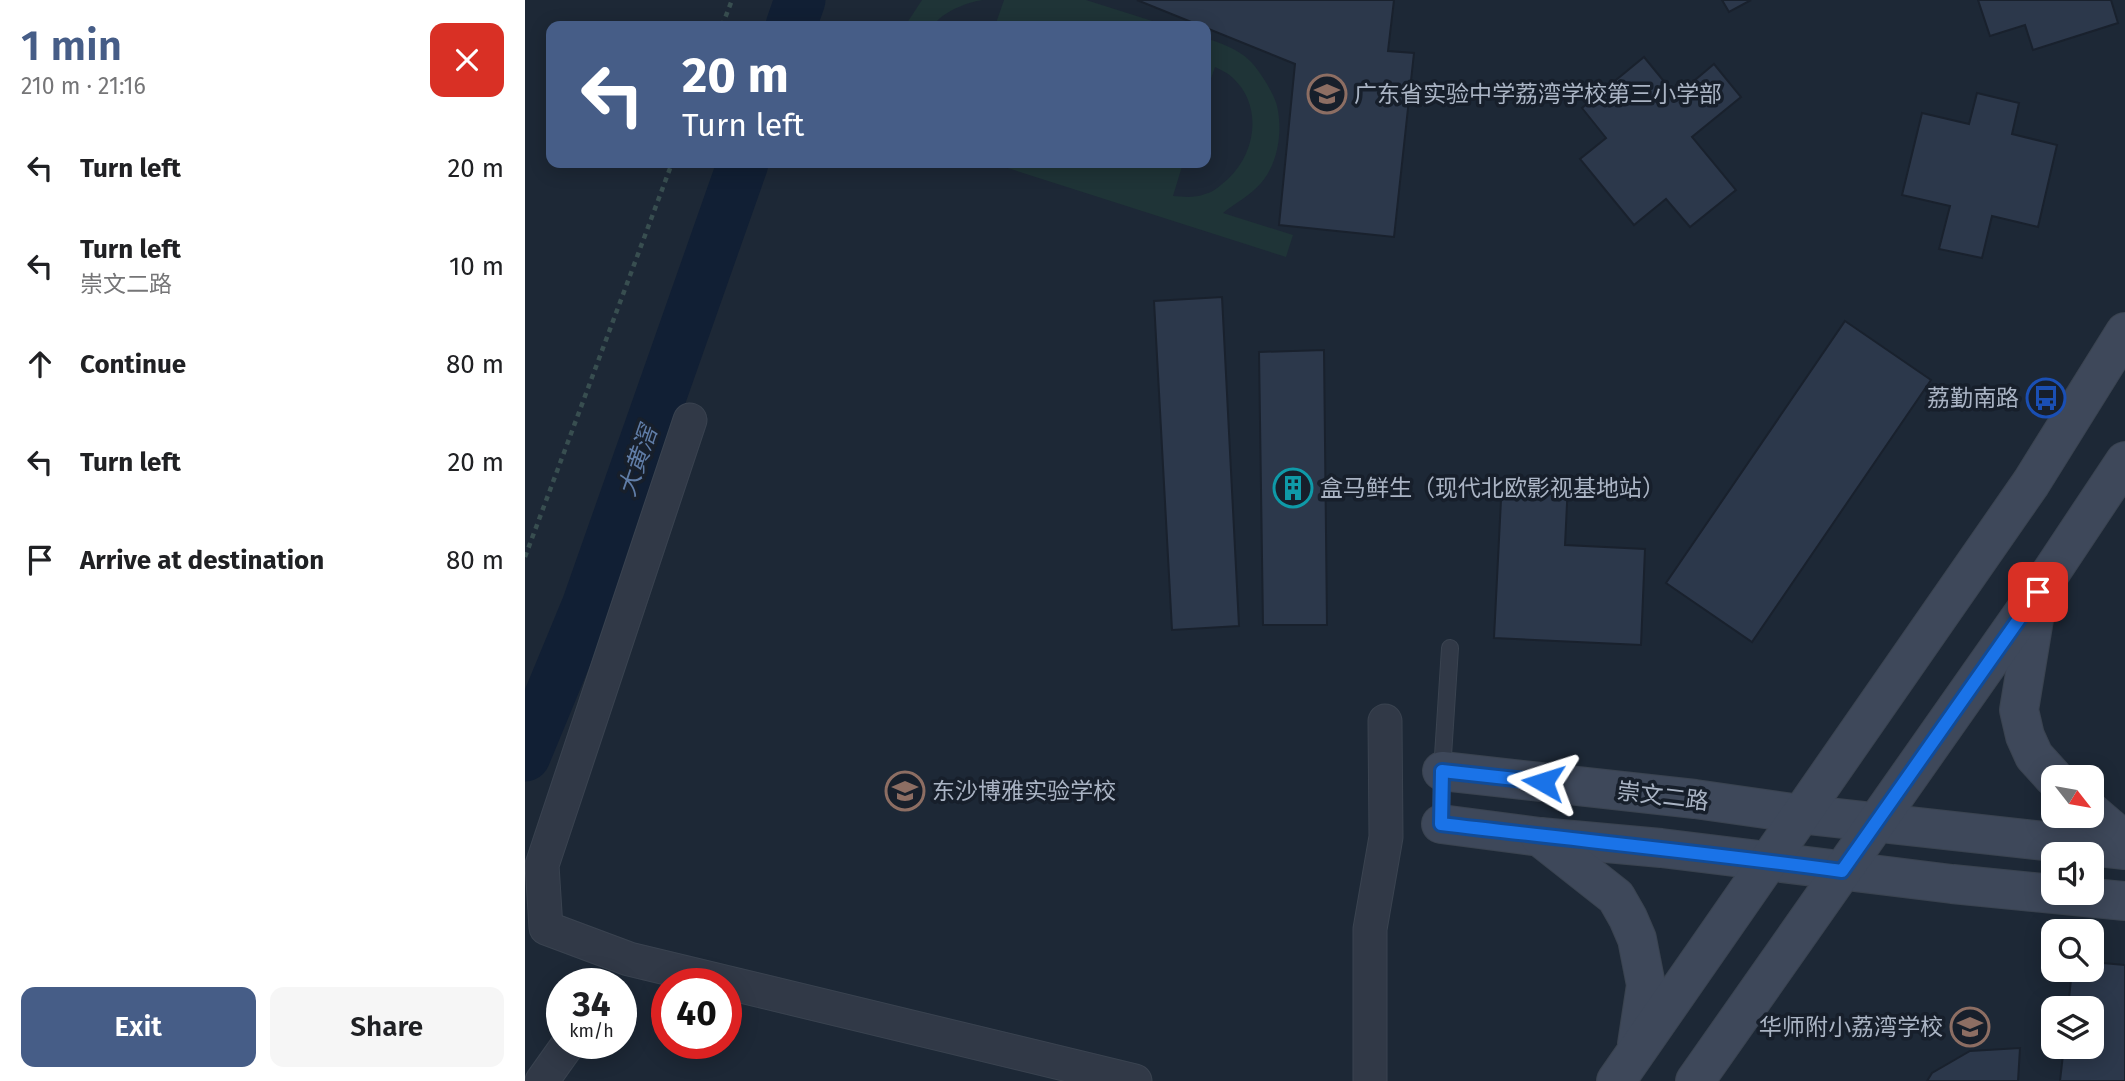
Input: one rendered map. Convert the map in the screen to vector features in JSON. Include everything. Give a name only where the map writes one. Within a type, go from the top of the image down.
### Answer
[{"type":"main road","points":[[1626,1067],[2031,483],[2125,332]]},
{"type":"main road","points":[[1695,1081],[1878,823],[2125,461]]},
{"type":"main road","points":[[2038,592],[2019,710],[2025,736],[2034,756],[2042,765]]},
{"type":"main road","name":"崇文二路","points":[[1442,771],[2125,850]]},
{"type":"main road","points":[[2104,823],[2125,841]]},
{"type":"main road","points":[[1441,824],[1952,884],[2125,901]]},
{"type":"main road","points":[[1540,837],[1616,897],[1637,939],[1646,985],[1626,1067]]},
{"type":"street","points":[[615,968],[546,928],[542,865],[690,421]]},
{"type":"street","points":[[1370,1081],[1370,929],[1386,838],[1385,721]]},
{"type":"street","points":[[637,975],[1135,1081]]},
{"type":"street","points":[[542,1081],[558,1059]]},
{"type":"lane","points":[[1441,824],[1450,648]]},
{"type":"path","points":[[724,21],[732,0]]},
{"type":"path","points":[[525,556],[670,168]]},
{"type":"green space","points":[[922,0],[983,0],[955,8],[937,21],[908,21]]},
{"type":"green space","points":[[1004,0],[1086,0],[1152,21],[997,21]]},
{"type":"green space","points":[[1211,40],[1245,56],[1273,95],[1279,116],[1279,136],[1272,166],[1252,192],[1223,213],[1293,235],[1286,257],[1008,168],[1181,168],[1173,196],[1208,193],[1228,179],[1237,168],[1250,143],[1252,129],[1252,115],[1243,89],[1231,76],[1215,67],[1211,79]]},
{"type":"building","points":[[1137,0],[1394,0],[1388,51],[1414,53],[1394,237],[1279,225],[1295,64],[1211,30],[1211,21],[1189,21]]},
{"type":"building","points":[[1722,0],[1751,0],[1729,12]]},
{"type":"building","points":[[1978,0],[2111,0],[2118,23],[2033,50],[2025,25],[1990,36]]},
{"type":"building","points":[[1644,57],[1676,96],[1714,64],[1741,97],[1692,137],[1736,190],[1690,227],[1666,199],[1634,225],[1580,159],[1606,138],[1582,108]]},
{"type":"building","points":[[1977,93],[2019,103],[2012,134],[2057,145],[2038,227],[1992,216],[1982,258],[1939,249],[1950,206],[1902,195],[1922,113],[1969,124]]},
{"type":"building","points":[[1222,297],[1239,626],[1172,630],[1154,301]]},
{"type":"building","points":[[1845,321],[1931,380],[1752,642],[1666,583]]},
{"type":"building","name":"盒马鲜生（现代北欧影视基地站）","points":[[1324,350],[1327,625],[1263,625],[1259,352]]},
{"type":"building","points":[[1502,480],[1568,483],[1565,545],[1645,549],[1641,645],[1494,638]]},
{"type":"building","points":[[2104,963],[2125,965],[2125,1081],[2060,1081],[2063,1059],[2104,1059],[2104,996],[2069,996],[2071,982],[2104,982]]},
{"type":"building","points":[[2020,1048],[2018,1081],[1927,1081],[1932,1073],[1970,1051]]},
{"type":"waterway","name":"大黄滘","points":[[793,21],[800,0]]},
{"type":"waterway","name":"大黄滘","points":[[525,756],[587,606],[741,168]]},
{"type":"place","name":"广东省实验中学荔湾学校第三小学部","points":[[1327,94]]},
{"type":"place","name":"荔勤南路","points":[[2046,398]]},
{"type":"place","name":"盒马鲜生（现代北欧影视基地站）","points":[[1293,488]]},
{"type":"place","name":"东沙博雅实验学校","points":[[905,791]]},
{"type":"place","name":"华师附小荔湾学校","points":[[1970,1027]]},
{"type":"route","points":[[1543,782],[1442,771],[1441,824],[1842,871],[2038,592]]}]
